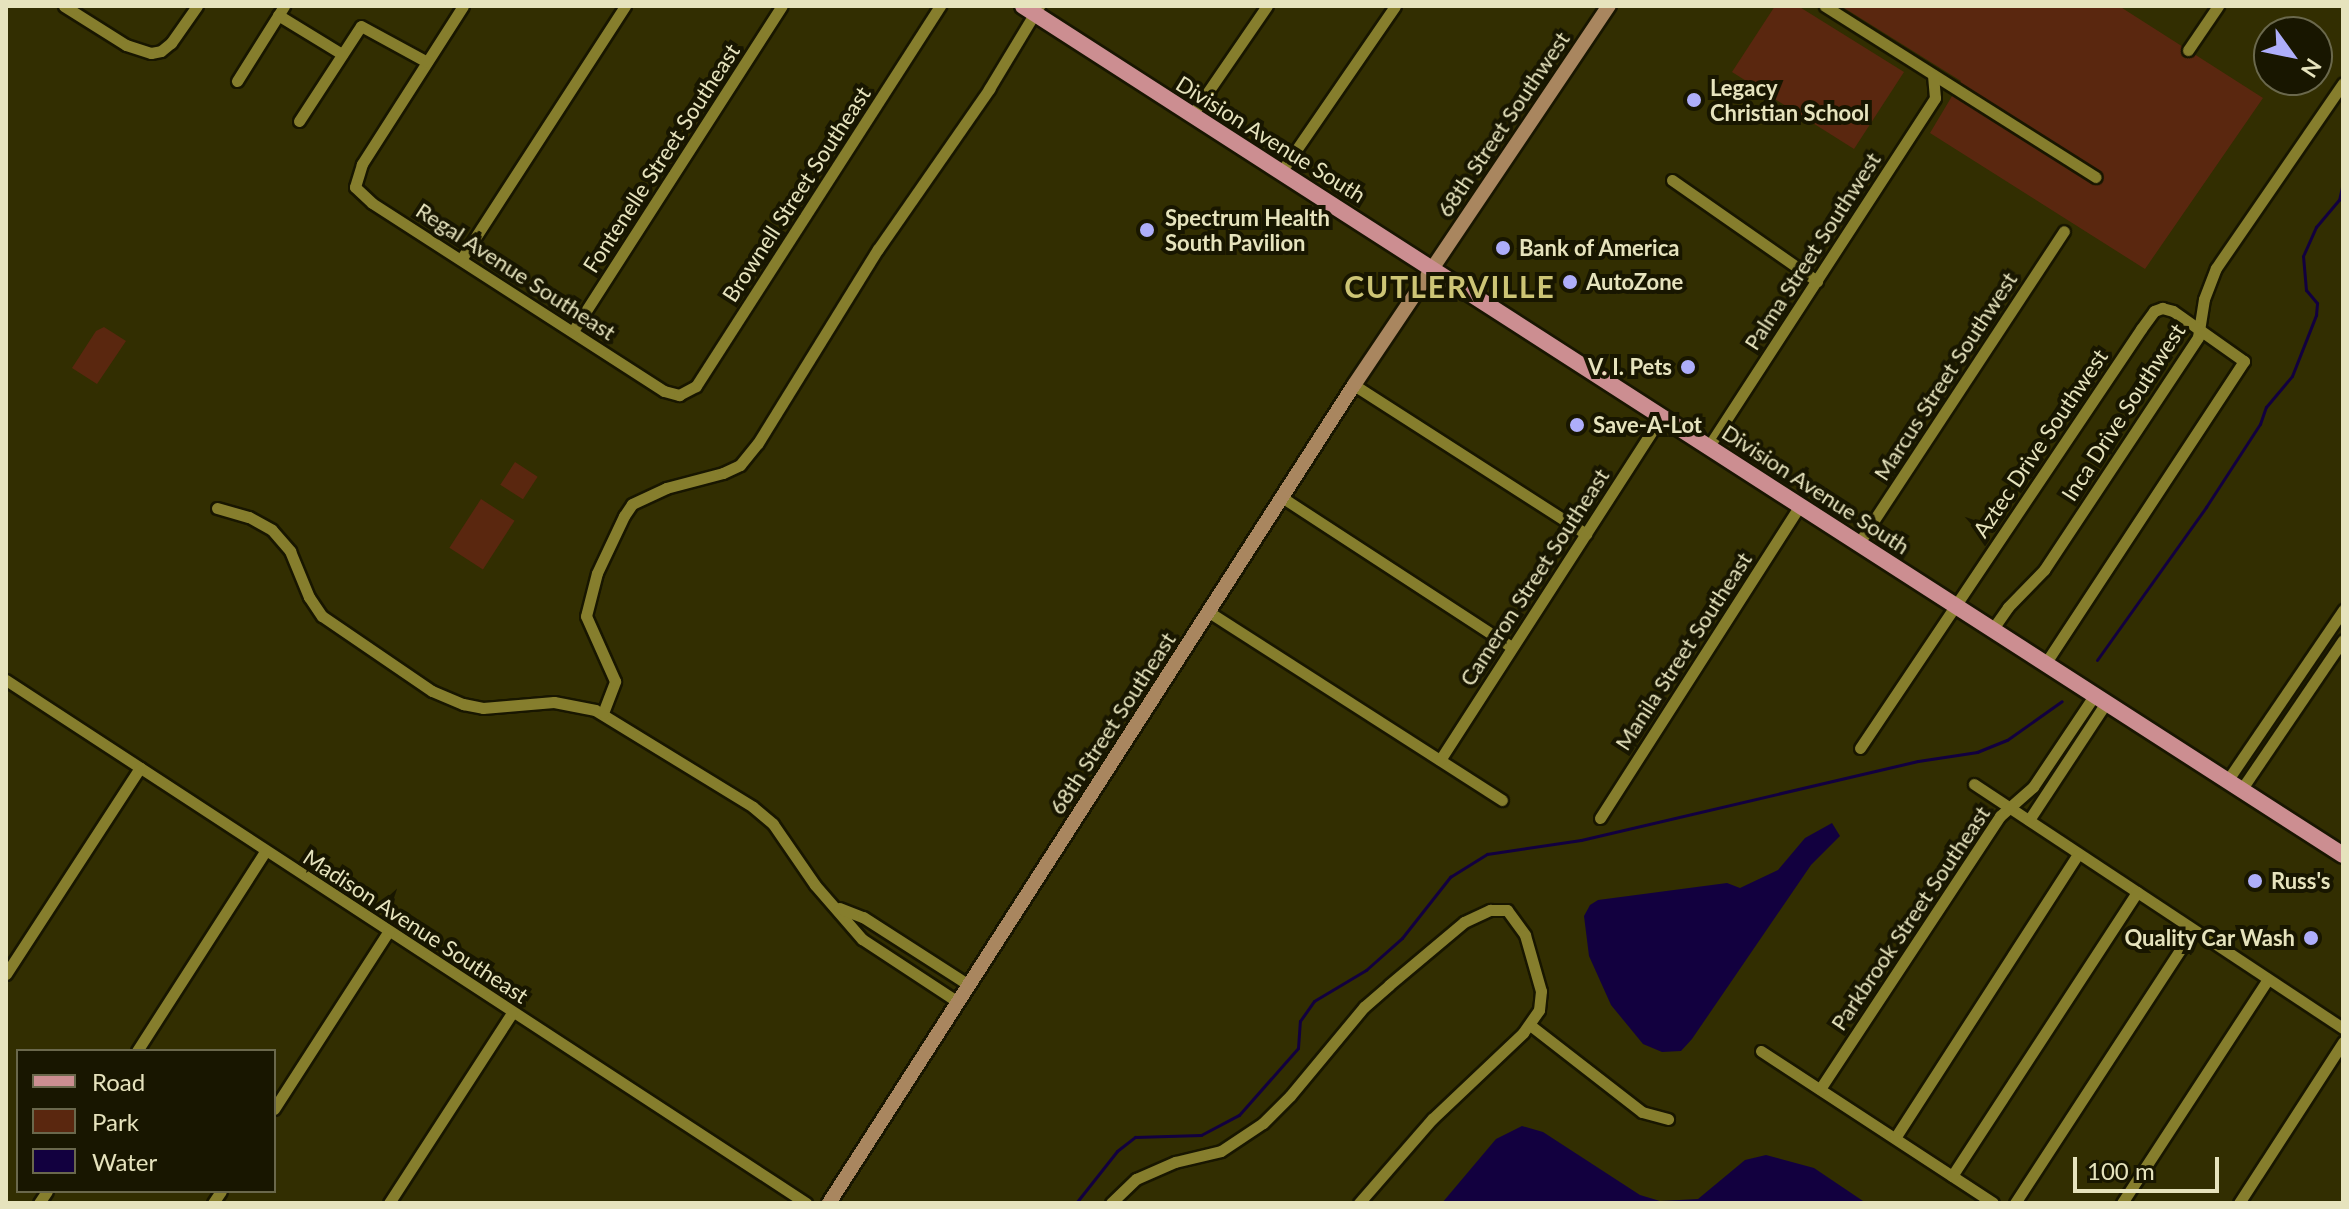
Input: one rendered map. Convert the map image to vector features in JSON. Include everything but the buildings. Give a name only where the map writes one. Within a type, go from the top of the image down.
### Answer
[{"type":"main road","name":"68th Street Southwest","points":[[1432,267],[1609,6]]},
{"type":"main road","name":"Division Avenue South","points":[[1032,8],[1192,115],[2343,855]]},
{"type":"main road","name":"68th Street Southeast","points":[[829,1203],[1432,267]]},
{"type":"street","points":[[64,6],[141,52],[161,51],[171,43],[197,6]]},
{"type":"street","points":[[299,121],[361,26],[427,62],[463,6]]},
{"type":"street","points":[[462,258],[625,6]]},
{"type":"street","name":"Fontenelle Street Southeast","points":[[573,331],[782,6]]},
{"type":"street","name":"Brownell Street Southeast","points":[[679,395],[696,386],[940,6]]},
{"type":"street","points":[[1192,115],[1267,6]]},
{"type":"street","points":[[1281,172],[1395,6]]},
{"type":"street","points":[[1825,6],[2096,177]]},
{"type":"street","points":[[2188,50],[2218,6]]},
{"type":"street","points":[[603,713],[615,681],[586,616],[597,573],[624,516],[632,504],[666,488],[723,473],[740,465],[758,443],[878,249],[989,89],[1032,8]]},
{"type":"street","points":[[237,81],[281,10],[342,54]]},
{"type":"street","name":"Regal Avenue Southeast","points":[[427,62],[362,164],[355,187],[361,194],[664,391],[679,395]]},
{"type":"street","name":"Palma Street Southwest","points":[[1709,446],[1935,98],[1933,75]]},
{"type":"street","name":"Inca Drive Southwest","points":[[1992,630],[2008,607],[2044,570],[2201,329],[2207,289],[2216,268],[2343,83]]},
{"type":"street","points":[[1672,180],[1817,281]]},
{"type":"street","name":"Marcus Street Southwest","points":[[1859,543],[2064,231]]},
{"type":"street","name":"Aztec Drive Southwest","points":[[1860,748],[2154,311],[2162,308],[2201,329]]},
{"type":"street","points":[[2045,664],[2244,361],[2201,329]]},
{"type":"street","points":[[1354,385],[1586,534]]},
{"type":"street","name":"Cameron Street Southeast","points":[[1440,760],[1662,416]]},
{"type":"street","points":[[1283,498],[1512,647]]},
{"type":"street","name":"Manila Street Southeast","points":[[1600,818],[1800,505]]},
{"type":"street","points":[[217,508],[249,517],[272,530],[290,551],[309,597],[322,616],[441,695],[483,708],[554,702],[603,713],[767,817],[815,885],[839,908],[862,939],[958,1002]]},
{"type":"street","points":[[2234,785],[2343,610]]},
{"type":"street","points":[[1209,612],[1502,800]]},
{"type":"street","points":[[2234,785],[2343,640]]},
{"type":"street","name":"Madison Avenue Southeast","points":[[6,680],[806,1203]]},
{"type":"street","points":[[2029,820],[2100,700]]},
{"type":"street","name":"Parkbrook Street Southeast","points":[[1820,1089],[2009,807],[2033,787],[2100,700]]},
{"type":"street","points":[[6,974],[140,768]]},
{"type":"street","points":[[1974,784],[2343,1028]]},
{"type":"street","points":[[138,1049],[265,852]]},
{"type":"street","points":[[1895,1138],[2078,854]]},
{"type":"street","points":[[1952,1176],[2137,892]]},
{"type":"street","points":[[839,908],[863,917],[969,985]]},
{"type":"street","points":[[1111,1203],[1136,1179],[1175,1162],[1221,1151],[1263,1123],[1290,1096],[1364,1007],[1464,922],[1490,910],[1507,910],[1525,935],[1535,966],[1541,1004],[1530,1025],[1432,1119],[1359,1203]]},
{"type":"street","points":[[2015,1203],[2193,930]]},
{"type":"street","points":[[276,1106],[388,932]]},
{"type":"street","points":[[2122,1203],[2268,979]]},
{"type":"street","points":[[389,1203],[512,1013]]},
{"type":"street","points":[[1530,1025],[1642,1112],[1668,1119]]},
{"type":"street","points":[[2239,1203],[2343,1042]]},
{"type":"street","points":[[1761,1051],[1993,1203]]},
{"type":"green space","points":[[1775,6],[1798,6],[1904,72],[1854,149],[1732,72]]},
{"type":"green space","points":[[1841,6],[2119,6],[2253,92],[2253,96],[2263,98],[2145,269],[1930,133],[1961,81]]},
{"type":"green space","points":[[104,327],[126,341],[97,384],[72,368],[96,331]]},
{"type":"green space","points":[[515,462],[538,477],[523,499],[500,485]]},
{"type":"green space","points":[[481,499],[515,521],[483,569],[449,548]]},
{"type":"water","points":[[1832,823],[1840,836],[1811,865],[1692,1039],[1681,1051],[1662,1052],[1643,1044],[1611,1005],[1589,956],[1584,916],[1590,905],[1598,900],[1727,883],[1740,888],[1778,870],[1805,838]]},
{"type":"water","points":[[1522,1126],[1543,1132],[1640,1195],[1660,1201],[1698,1199],[1745,1160],[1766,1155],[1814,1168],[1866,1203],[1442,1203],[1496,1139]]},
{"type":"waterway","points":[[2097,660],[2206,507],[2260,424],[2266,407],[2292,376],[2316,315],[2317,303],[2306,290],[2303,256],[2316,227],[2339,200],[2343,183]]},
{"type":"waterway","points":[[1076,1203],[1117,1151],[1135,1137],[1201,1135],[1239,1115],[1298,1048],[1300,1021],[1314,1001],[1366,970],[1402,938],[1450,877],[1487,854],[1581,840],[1918,761],[1977,752],[2007,740],[2062,701]]},
{"type":"place","name":"Legacy Christian School","points":[[1694,100]]},
{"type":"place","name":"Spectrum Health South Pavilion","points":[[1147,230]]},
{"type":"place","name":"Bank of America","points":[[1503,248]]},
{"type":"place","name":"AutoZone","points":[[1570,282]]},
{"type":"place","name":"V. I. Pets","points":[[1688,367]]},
{"type":"place","name":"Save-A-Lot","points":[[1577,425]]},
{"type":"place","name":"Russ's","points":[[2255,881]]},
{"type":"place","name":"Quality Car Wash","points":[[2311,938]]},
{"type":"district","name":"CUTLERVILLE","points":[[1450,286]]}]
